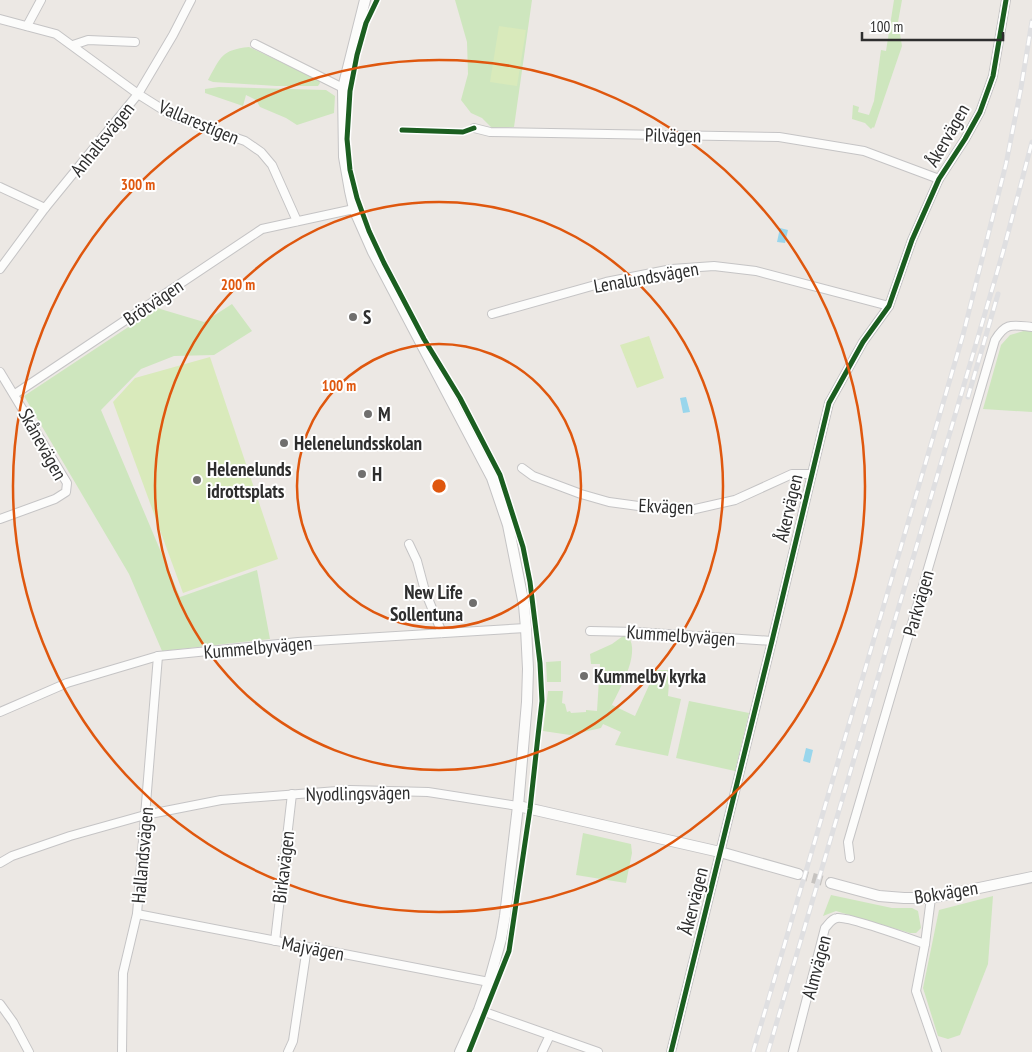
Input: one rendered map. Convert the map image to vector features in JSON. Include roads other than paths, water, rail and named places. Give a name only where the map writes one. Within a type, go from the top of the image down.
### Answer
[{"type":"street","points":[[27,26],[41,0]]},
{"type":"street","name":"Anhaltsvägen","points":[[0,269],[45,208],[138,94],[173,36],[191,0]]},
{"type":"street","points":[[365,0],[343,88],[346,175],[354,209],[373,252],[492,478],[508,524],[524,605],[528,669],[527,694],[518,806],[502,939],[479,1010],[460,1052]]},
{"type":"street","name":"Åkervägen","points":[[671,1052],[829,402],[863,342],[889,306],[912,240],[938,179],[965,139],[980,112],[993,76],[1006,0]]},
{"type":"street","name":"Vallarestigen","points":[[0,19],[56,34],[74,45],[138,94],[173,116],[245,142],[261,152],[272,165],[297,221]]},
{"type":"street","points":[[74,45],[88,40],[135,42]]},
{"type":"street","points":[[255,44],[343,88]]},
{"type":"street","name":"Pilvägen","points":[[474,128],[490,132],[779,137],[864,151],[938,179]]},
{"type":"street","points":[[0,187],[45,208]]},
{"type":"street","name":"Brötvägen","points":[[15,394],[262,229],[354,209]]},
{"type":"street","name":"Lenalundsvägen","points":[[492,314],[606,282],[672,268],[714,266],[756,271],[889,306]]},
{"type":"street","name":"Parkvägen","points":[[850,858],[848,842],[995,340],[1002,330],[1012,325],[1032,327]]},
{"type":"street","name":"Skånevägen","points":[[0,372],[67,483],[66,492],[55,499],[0,519]]},
{"type":"street","name":"Ekvägen","points":[[522,468],[533,476],[609,502],[653,508],[691,510],[735,500],[792,474],[811,474]]},
{"type":"street","points":[[409,544],[442,633]]},
{"type":"street","name":"Kummelbyvägen","points":[[0,712],[67,683],[158,656],[298,642],[526,628]]},
{"type":"street","name":"Kummelbyvägen","points":[[590,630],[772,642]]},
{"type":"street","name":"Hallandsvägen","points":[[122,1052],[123,973],[137,914],[158,656]]},
{"type":"street","name":"Nyodlingsvägen","points":[[0,863],[12,856],[70,836],[145,815],[221,800],[350,790],[428,792],[518,806],[720,852]]},
{"type":"street","name":"Birkavägen","points":[[274,940],[292,794]]},
{"type":"street","points":[[720,852],[798,874]]},
{"type":"street","name":"Bokvägen","points":[[831,882],[879,896],[931,898],[1032,877]]},
{"type":"street","points":[[931,898],[916,991],[937,1052]]},
{"type":"street","name":"Majvägen","points":[[137,914],[489,982]]},
{"type":"street","name":"Almvägen","points":[[793,1052],[825,928],[831,921],[838,917],[851,920],[925,944]]},
{"type":"street","points":[[288,1052],[293,1041],[307,947]]},
{"type":"street","points":[[0,1004],[13,1022],[29,1052]]},
{"type":"street","points":[[479,1010],[598,1052]]},
{"type":"street","points":[[542,1052],[550,1035]]},
{"type":"water","points":[[780,228],[788,230],[785,243],[777,242]]},
{"type":"water","points":[[686,397],[690,412],[683,413],[680,398]]},
{"type":"water","points":[[806,748],[813,750],[810,763],[803,761]]},
{"type":"tunnel","points":[[798,874],[831,883]]},
{"type":"railway","points":[[753,1052],[963,335],[1006,164],[1032,21]]},
{"type":"railway","points":[[768,1052],[1003,252],[1032,142]]},
{"type":"railway","points":[[968,397],[998,294]]},
{"type":"place","name":"S","points":[[353,317]]},
{"type":"place","name":"M","points":[[368,414]]},
{"type":"place","name":"Helenelundsskolan","points":[[284,443]]},
{"type":"place","name":"H","points":[[362,474]]},
{"type":"place","name":"Helenelunds idrottsplats","points":[[197,480]]},
{"type":"place","name":"New Life Sollentuna","points":[[473,603]]},
{"type":"place","name":"Kummelby kyrka","points":[[584,676]]}]
